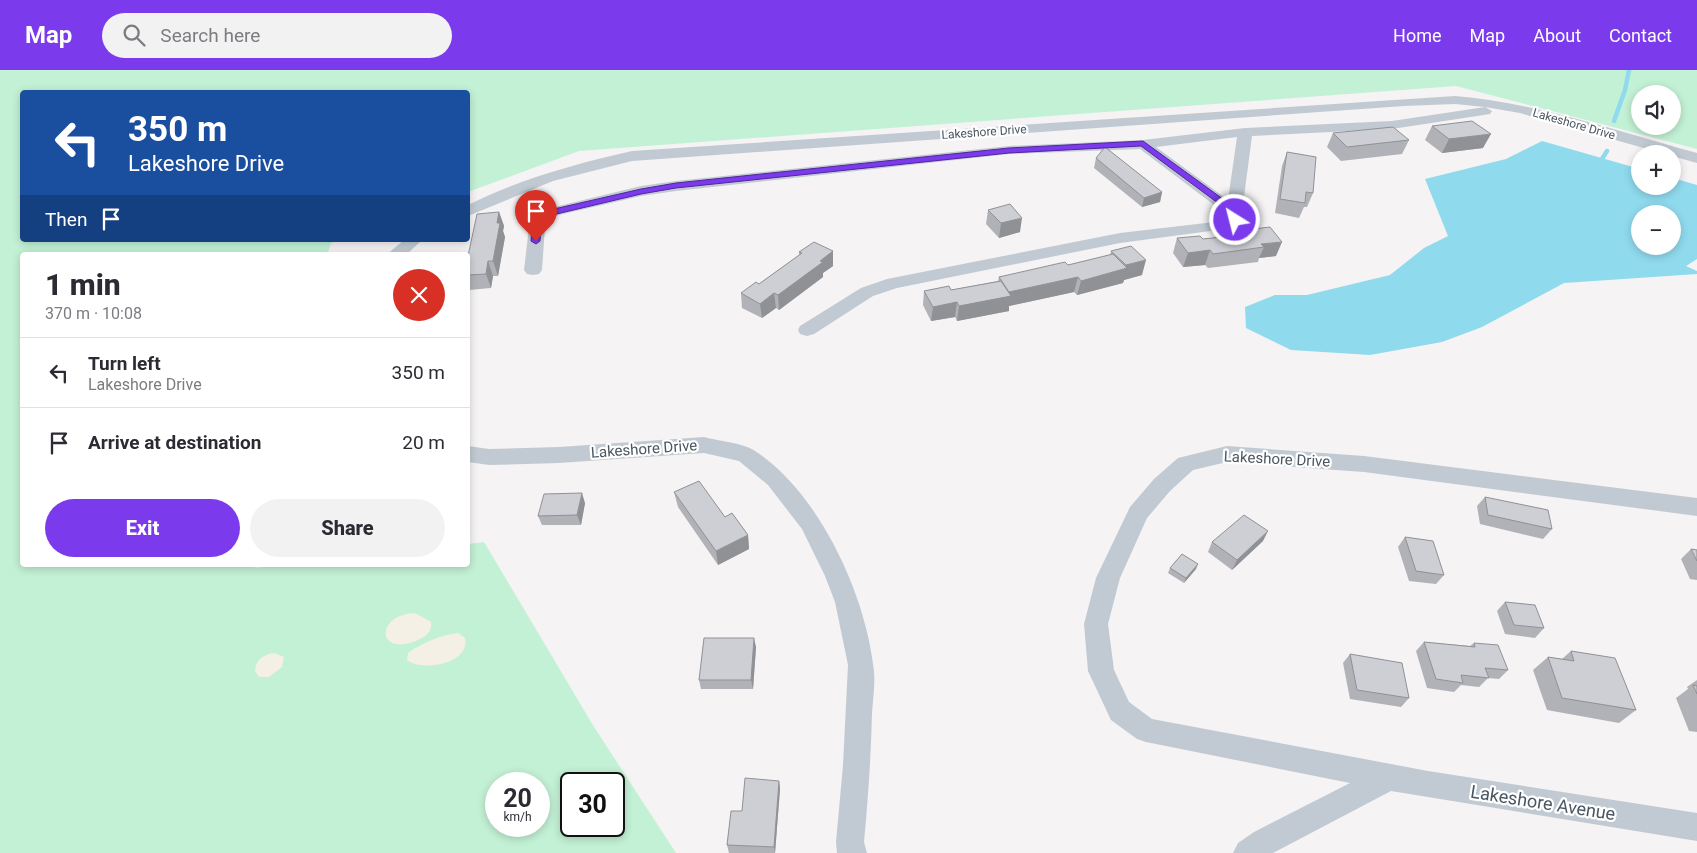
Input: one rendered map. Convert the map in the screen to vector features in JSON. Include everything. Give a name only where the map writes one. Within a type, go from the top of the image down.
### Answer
[{"type":"street","name":"Lakeshore Drive","points":[[470,209],[495,197],[586,165],[632,156],[1404,102],[1455,100],[1510,107],[1697,158]]},
{"type":"street","name":"Lakeshore Drive","points":[[533,270],[537,227],[544,214],[641,191],[686,184],[1009,150],[1143,144],[1246,132],[1392,125],[1510,107]]},
{"type":"street","points":[[808,330],[866,292],[893,283],[1120,238],[1227,225],[1235,220],[1234,212],[1246,132]]},
{"type":"street","points":[[1143,144],[1234,212]]},
{"type":"street","points":[[399,252],[411,242]]},
{"type":"street","name":"Lakeshore Drive","points":[[470,454],[489,457],[549,456],[704,445],[746,455],[776,479],[810,522],[838,576],[847,602],[861,665],[857,765],[850,842],[852,853]]},
{"type":"street","name":"Lakeshore Drive","points":[[1389,778],[1146,730],[1120,710],[1101,671],[1096,624],[1108,578],[1138,514],[1162,485],[1186,464],[1226,454],[1364,464],[1697,507]]},
{"type":"street","points":[[1248,853],[1264,842],[1389,778]]},
{"type":"street","name":"Lakeshore Avenue","points":[[1389,778],[1697,826]]},
{"type":"green space","points":[[0,70],[1697,70],[1697,149],[1643,135],[1681,135],[1681,85],[1631,85],[1631,132],[1456,86],[579,151],[470,191],[470,90],[20,90],[20,242],[334,242],[331,243],[328,252],[20,252],[20,567],[470,567],[470,544],[484,542],[594,727],[623,772],[560,772],[560,837],[625,837],[625,775],[676,853],[0,853]]},
{"type":"sand","points":[[415,613],[431,622],[428,633],[422,638],[407,644],[396,644],[389,641],[386,635],[387,628],[392,621],[401,616]]},
{"type":"sand","points":[[458,633],[465,638],[465,647],[453,660],[433,665],[423,665],[414,664],[407,660],[408,653],[419,646],[438,638]]},
{"type":"sand","points":[[274,653],[284,657],[282,667],[269,677],[259,677],[255,671],[259,661],[263,656]]},
{"type":"water","points":[[1542,141],[1631,166],[1631,195],[1681,195],[1681,180],[1697,185],[1697,259],[1686,266],[1697,271],[1697,274],[1564,283],[1482,327],[1442,342],[1370,355],[1291,350],[1246,328],[1245,307],[1275,295],[1307,295],[1390,275],[1424,248],[1448,236],[1425,179],[1506,159]]},
{"type":"building","points":[[1472,121],[1491,134],[1449,139],[1432,126]]},
{"type":"building","points":[[1393,127],[1409,140],[1347,147],[1333,133]]},
{"type":"building","points":[[1105,147],[1162,192],[1144,198],[1096,158]]},
{"type":"building","points":[[1287,152],[1316,157],[1313,193],[1306,192],[1305,203],[1280,199]]},
{"type":"building","points":[[1010,204],[1022,218],[1001,223],[988,210]]},
{"type":"building","points":[[499,212],[497,223],[500,223],[493,261],[488,261],[486,274],[470,275],[469,252],[477,214]]},
{"type":"building","points":[[1270,227],[1282,242],[1261,244],[1264,247],[1213,254],[1210,250],[1188,253],[1177,238],[1200,236],[1203,239],[1249,234],[1246,230]]},
{"type":"building","points":[[814,242],[833,251],[820,261],[823,262],[778,295],[774,293],[760,304],[741,293],[756,282],[759,284]]},
{"type":"building","points":[[1131,246],[1146,260],[1126,265],[1111,251]]},
{"type":"building","points":[[1113,254],[1127,268],[1081,281],[1078,277],[1009,292],[999,277],[1065,262],[1068,265]]},
{"type":"building","points":[[1001,281],[1011,296],[959,306],[957,302],[933,307],[924,291],[949,286],[951,290]]},
{"type":"building","points":[[699,481],[725,517],[732,513],[748,535],[716,551],[674,492]]},
{"type":"building","points":[[582,493],[577,515],[538,516],[544,494]]},
{"type":"building","points":[[1485,497],[1548,510],[1552,529],[1488,515]]},
{"type":"building","points":[[1244,515],[1268,531],[1237,560],[1212,542]]},
{"type":"building","points":[[1405,537],[1433,541],[1444,575],[1416,571]]},
{"type":"building","points":[[1691,549],[1697,550],[1697,561]]},
{"type":"building","points":[[1182,554],[1198,564],[1186,578],[1170,568]]},
{"type":"building","points":[[1505,602],[1535,605],[1544,628],[1514,625]]},
{"type":"building","points":[[704,638],[754,638],[751,680],[699,680]]},
{"type":"building","points":[[1424,642],[1475,647],[1474,643],[1498,645],[1508,670],[1485,668],[1489,678],[1461,675],[1463,683],[1436,679]]},
{"type":"building","points":[[1571,651],[1615,658],[1636,710],[1562,698],[1548,657],[1574,661]]},
{"type":"building","points":[[1350,654],[1402,663],[1409,698],[1357,690]]},
{"type":"building","points":[[1693,685],[1697,686],[1697,694]]},
{"type":"building","points":[[745,778],[779,781],[774,847],[727,845],[731,811],[742,811]]},
{"type":"waterway","points":[[1614,121],[1625,90],[1629,70]]},
{"type":"waterway","points":[[1602,159],[1607,151]]},
{"type":"route","points":[[536,241],[537,227],[544,214],[641,191],[1009,150],[1143,144],[1234,212],[1235,220]]}]
